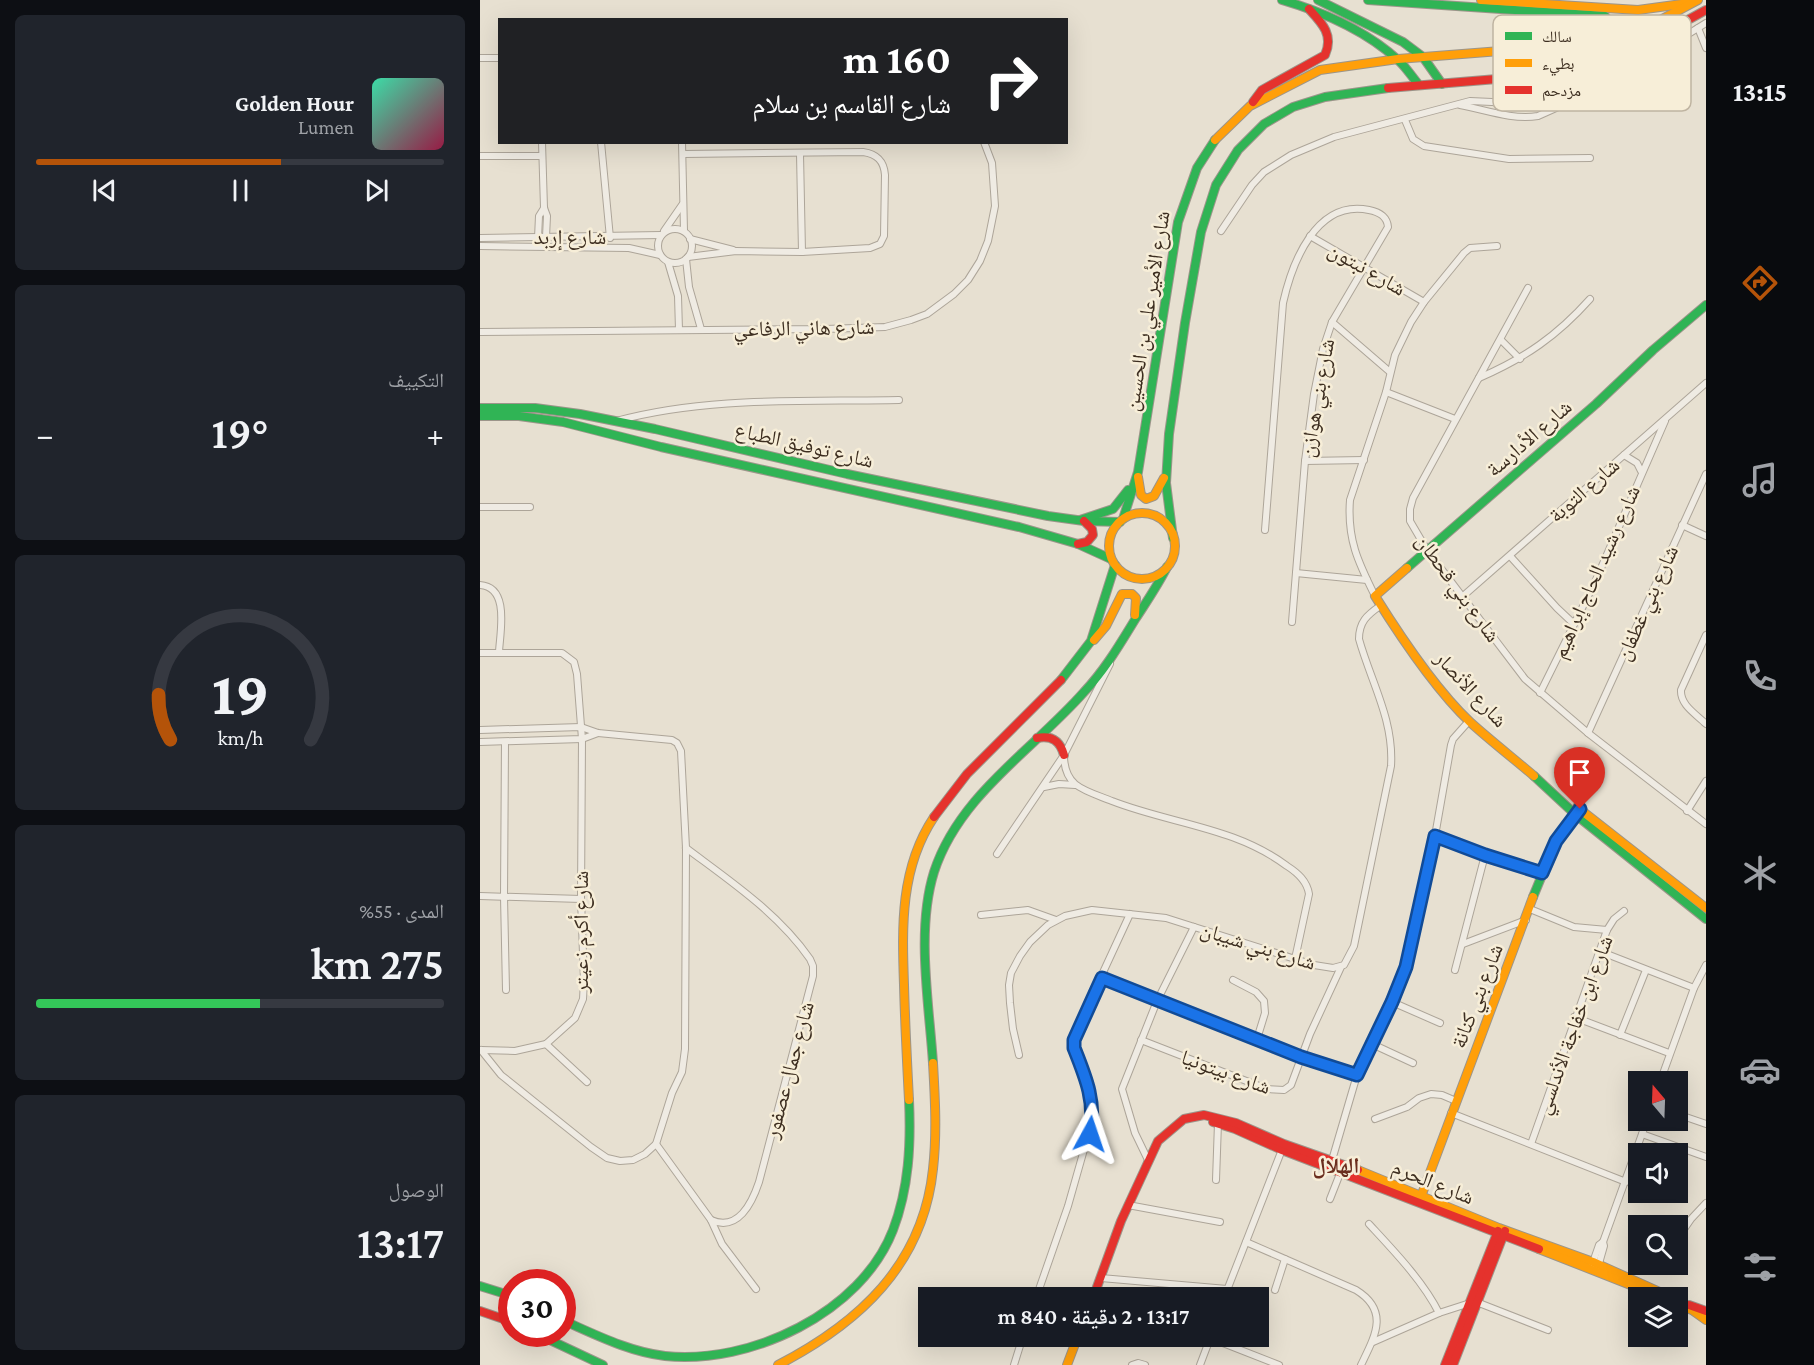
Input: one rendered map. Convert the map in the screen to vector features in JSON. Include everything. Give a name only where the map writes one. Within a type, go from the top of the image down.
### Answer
[{"type":"main road","points":[[1282,0],[1309,9],[1368,39],[1398,59],[1419,85]]},
{"type":"main road","points":[[1318,0],[1390,35],[1423,57],[1442,84]]},
{"type":"main road","points":[[1368,0],[1590,15]]},
{"type":"main road","name":"شارع الأمير علي بن الحسين","points":[[1481,0],[1638,10],[1666,8],[1696,1]]},
{"type":"main road","name":"شارع الأمير علي بن الحسين","points":[[1670,15],[1696,1]]},
{"type":"main road","points":[[1250,106],[1262,90],[1282,77],[1326,55],[1330,48],[1327,30],[1309,9]]},
{"type":"main road","name":"شارع الأمير علي بن الحسين","points":[[1691,19],[1706,10]]},
{"type":"main road","name":"شارع الأمير علي بن الحسين","points":[[1121,521],[1137,472],[1148,420],[1178,222],[1187,191],[1212,143],[1250,106],[1320,70],[1398,59],[1493,52]]},
{"type":"main road","name":"شارع الأمير علي بن الحسين","points":[[1173,538],[1167,504],[1166,475],[1186,312],[1204,218],[1216,184],[1228,164],[1251,136],[1268,121],[1292,107],[1317,97],[1350,91],[1493,78]]},
{"type":"main road","name":"شارع الأدارسة","points":[[1375,596],[1706,305]]},
{"type":"main road","name":"شارع توفيق الطباع","points":[[480,408],[557,410],[665,431],[847,474],[1048,516],[1121,521]]},
{"type":"main road","name":"شارع توفيق الطباع","points":[[480,416],[519,416],[563,422],[661,447],[1019,527],[1078,544],[1113,562]]},
{"type":"main road","points":[[661,447],[665,431]]},
{"type":"main road","points":[[1137,472],[1140,492],[1146,499],[1154,496],[1166,475]]},
{"type":"main road","points":[[1082,520],[1118,505],[1137,472]]},
{"type":"main road","points":[[778,1365],[817,1346],[856,1316],[891,1278],[916,1236],[930,1191],[934,1150],[925,928],[929,889],[940,856],[962,816],[983,791],[1083,694],[1114,654],[1159,583],[1167,567],[1174,553],[1173,538],[1166,524],[1153,516],[1137,514],[1121,521],[1113,530],[1109,549],[1113,562],[1124,574],[1139,579],[1155,576],[1167,567]]},
{"type":"main road","points":[[1078,544],[1087,542],[1093,535],[1092,529],[1082,520]]},
{"type":"main road","points":[[1091,641],[1113,562]]},
{"type":"main road","points":[[576,1326],[635,1350],[666,1356],[716,1358],[753,1350],[801,1330],[823,1317],[863,1280],[882,1251],[900,1210],[909,1162],[910,1122],[902,918],[904,891],[910,864],[926,827],[945,800],[972,768],[1065,678],[1091,641],[1106,626],[1122,594],[1132,594],[1136,598],[1134,621]]},
{"type":"main road","name":"شارع الأنصار","points":[[1375,596],[1434,680],[1469,721],[1555,794],[1661,877],[1706,908]]},
{"type":"main road","points":[[1037,738],[1052,737],[1058,741],[1064,755]]},
{"type":"main road","name":"شارع بني كنانة","points":[[1419,1199],[1542,873],[1556,841],[1578,812]]},
{"type":"main road","name":"شارع الأنصار","points":[[1661,877],[1706,919]]},
{"type":"main road","points":[[1695,900],[1706,898]]},
{"type":"main road","name":"شارع الحرم","points":[[1177,1123],[1191,1117],[1211,1116],[1236,1123],[1283,1147]]},
{"type":"main road","name":"شارع الحرم","points":[[1177,1123],[1195,1120],[1218,1123],[1332,1163],[1501,1232],[1646,1287]]},
{"type":"main road","points":[[1097,1287],[1128,1205],[1148,1160],[1158,1141],[1177,1123]]},
{"type":"main road","points":[[1453,1365],[1501,1232]]},
{"type":"main road","name":"شارع الحرم","points":[[1594,1267],[1637,1287]]},
{"type":"main road","points":[[480,1286],[498,1292]]},
{"type":"main road","points":[[1445,1365],[1474,1303]]},
{"type":"main road","name":"شارع الحرم","points":[[1688,1303],[1706,1311]]},
{"type":"main road","points":[[1688,1308],[1706,1320]]},
{"type":"main road","points":[[480,1311],[498,1317]]},
{"type":"main road","points":[[565,1347],[603,1365]]},
{"type":"main road","points":[[1067,1365],[1074,1347]]},
{"type":"street","points":[[1691,32],[1706,23]]},
{"type":"street","points":[[1698,28],[1706,48]]},
{"type":"street","points":[[480,58],[498,58]]},
{"type":"street","points":[[1221,231],[1252,185],[1264,172],[1291,155],[1334,137],[1405,120],[1456,104],[1493,102]]},
{"type":"street","points":[[1456,104],[1528,118],[1553,111]]},
{"type":"street","points":[[1405,120],[1413,140],[1424,146],[1509,159],[1590,159]]},
{"type":"street","points":[[542,144],[544,208],[548,216],[546,237]]},
{"type":"street","points":[[601,144],[610,237]]},
{"type":"street","points":[[682,144],[684,231],[690,239],[692,248],[687,258],[689,287],[701,329]]},
{"type":"street","name":"شارع هاني الرفاعي","points":[[480,332],[825,329],[885,327],[911,320],[936,309],[962,287],[974,273],[988,241],[995,206],[995,192],[992,163],[985,144]]},
{"type":"street","points":[[668,262],[677,263],[687,258],[736,251],[802,252],[870,248],[880,244],[884,236],[885,175],[882,162],[871,153],[683,154]]},
{"type":"street","points":[[800,154],[802,252]]},
{"type":"street","points":[[480,156],[542,156]]},
{"type":"street","points":[[679,330],[678,296],[668,262],[660,255],[657,245],[682,204]]},
{"type":"street","points":[[538,237],[539,216],[544,208]]},
{"type":"street","name":"شارع بني هوازن","points":[[1265,530],[1283,303],[1293,269],[1310,236],[1330,216],[1348,209],[1365,210],[1384,216],[1388,227],[1332,322],[1323,349],[1305,461],[1292,622]]},
{"type":"street","points":[[662,234],[673,228],[684,231]]},
{"type":"street","name":"شارع إربد","points":[[480,238],[610,237],[662,234]]},
{"type":"street","name":"شارع نبتون","points":[[1310,236],[1424,302]]},
{"type":"street","points":[[690,239],[736,251]]},
{"type":"street","name":"شارع إربد","points":[[480,246],[629,248],[660,255]]},
{"type":"street","points":[[1375,596],[1359,563],[1349,527],[1350,500],[1386,392],[1390,372],[1411,322],[1424,302],[1470,248],[1497,246]]},
{"type":"street","name":"شارع بني قحطان","points":[[1528,288],[1413,498],[1410,521],[1427,550],[1525,679],[1588,733],[1706,824]]},
{"type":"street","points":[[1479,378],[1520,359],[1556,333],[1590,299]]},
{"type":"street","points":[[1332,322],[1390,372]]},
{"type":"street","points":[[1501,340],[1520,359]]},
{"type":"street","name":"شارع التوبة","points":[[1462,597],[1706,383]]},
{"type":"street","points":[[1386,392],[1455,419]]},
{"type":"street","points":[[615,421],[645,413],[724,403],[899,400]]},
{"type":"street","name":"شارع رشيد الحاج إبراهيم","points":[[1540,693],[1595,582],[1666,417]]},
{"type":"street","points":[[1624,455],[1637,463],[1641,471]]},
{"type":"street","points":[[1305,461],[1364,460]]},
{"type":"street","name":"شارع بني غطفان","points":[[1588,733],[1706,474]]},
{"type":"street","points":[[480,507],[530,507]]},
{"type":"street","points":[[1682,525],[1706,536]]},
{"type":"street","points":[[1510,556],[1574,624]]},
{"type":"street","points":[[1296,573],[1367,580]]},
{"type":"street","points":[[480,585],[492,589],[500,602],[499,652],[480,652]]},
{"type":"street","name":"شارع بني شيبان","points":[[1019,1054],[1010,1003],[1011,973],[1030,942],[1056,920],[1078,912],[1092,910],[1166,918],[1327,968],[1341,967],[1349,958],[1354,945],[1391,766],[1392,747],[1389,725],[1359,639],[1361,624],[1366,616],[1380,606]]},
{"type":"street","points":[[1706,635],[1681,690],[1681,695],[1685,704],[1706,724]]},
{"type":"street","name":"شارع أكرم زعيتر","points":[[481,1050],[515,1051],[546,1044],[574,1018],[583,999],[584,981],[581,899],[582,739],[574,662],[562,653],[499,652]]},
{"type":"street","points":[[997,854],[1064,755],[1114,654]]},
{"type":"street","points":[[1332,1163],[1357,1075],[1406,967],[1435,836],[1451,745],[1453,739],[1469,721]]},
{"type":"street","points":[[480,729],[581,727],[598,733],[664,738],[677,743],[683,764],[686,848],[684,1060],[656,1144],[645,1154],[633,1160],[620,1161],[607,1158],[501,1075],[481,1050]]},
{"type":"street","points":[[480,742],[582,739],[598,733]]},
{"type":"street","points":[[505,742],[506,990]]},
{"type":"street","points":[[1064,755],[1066,771],[1076,785]]},
{"type":"street","points":[[1687,811],[1706,781]]},
{"type":"street","points":[[1043,787],[1059,784],[1076,785],[1133,809],[1198,825],[1264,851],[1290,868],[1306,882],[1309,894],[1295,959]]},
{"type":"street","points":[[1435,836],[1542,873]]},
{"type":"street","name":"شارع جمال عصفور","points":[[686,848],[754,899],[804,951],[813,966],[810,991],[756,1191],[742,1214],[732,1222],[724,1224],[711,1220]]},
{"type":"street","points":[[1455,970],[1485,855]]},
{"type":"street","points":[[480,896],[581,899]]},
{"type":"street","points":[[1530,909],[1574,927],[1607,930]]},
{"type":"street","points":[[981,915],[1028,910],[1056,920]]},
{"type":"street","name":"شارع ابن خفاجة الأندلسي","points":[[1531,1144],[1574,1017],[1607,930],[1624,911]]},
{"type":"street","points":[[1040,1287],[1068,1206],[1092,1126],[1093,1106],[1074,1048],[1074,1040],[1130,914]]},
{"type":"street","points":[[1463,944],[1526,920]]},
{"type":"street","points":[[1148,1160],[1135,1133],[1122,1089],[1157,1001],[1194,927]]},
{"type":"street","points":[[1599,951],[1695,988]]},
{"type":"street","points":[[1664,1071],[1706,965]]},
{"type":"street","name":"شارع بيتونيا","points":[[1141,1040],[1276,1091],[1284,1090],[1291,1085],[1341,967]]},
{"type":"street","points":[[1620,1035],[1646,970]]},
{"type":"street","points":[[1102,978],[1301,1057],[1357,1075]]},
{"type":"street","points":[[1233,980],[1264,1000],[1265,1013],[1257,1040]]},
{"type":"street","points":[[1392,1002],[1440,1023]]},
{"type":"street","points":[[1574,1017],[1670,1053]]},
{"type":"street","points":[[546,1044],[587,1082]]},
{"type":"street","points":[[1372,1044],[1413,1063]]},
{"type":"street","points":[[1375,1119],[1431,1094],[1442,1095],[1456,1101]]},
{"type":"street","points":[[1451,1113],[1626,1182]]},
{"type":"street","points":[[1688,1118],[1706,1124]]},
{"type":"street","points":[[1216,1180],[1218,1123]]},
{"type":"street","points":[[1594,1267],[1604,1246],[1603,1242],[1643,1131]]},
{"type":"street","points":[[1642,1134],[1706,1157]]},
{"type":"street","points":[[656,1144],[711,1220],[722,1244],[756,1289]]},
{"type":"street","points":[[1228,1287],[1283,1147]]},
{"type":"street","points":[[1330,1199],[1342,1168]]},
{"type":"street","points":[[1688,1222],[1706,1203]]},
{"type":"street","points":[[1128,1205],[1220,1222]]},
{"type":"street","points":[[1369,1224],[1393,1250],[1439,1313]]},
{"type":"street","points":[[1246,1242],[1356,1290],[1371,1300],[1376,1308],[1377,1321],[1372,1342],[1360,1365]]},
{"type":"street","points":[[1275,1290],[1285,1259]]},
{"type":"street","points":[[1101,1278],[1204,1287]]},
{"type":"street","points":[[1372,1342],[1439,1313],[1474,1303],[1548,1330]]},
{"type":"street","points":[[1014,1365],[1020,1347]]},
{"type":"street","points":[[1200,1365],[1207,1347]]},
{"type":"street","points":[[1235,1347],[1279,1365]]},
{"type":"street","points":[[1132,1365],[1138,1363],[1145,1365]]},
{"type":"traffic: fast","points":[[1282,0],[1313,10],[1358,31],[1401,63],[1419,85]]},
{"type":"traffic: fast","points":[[1318,0],[1403,42],[1423,57],[1442,84]]},
{"type":"traffic: fast","points":[[1368,0],[1590,15]]},
{"type":"traffic: fast","points":[[1173,538],[1166,483],[1169,434],[1201,232],[1216,185],[1238,150],[1264,124],[1293,107],[1325,97],[1388,88]]},
{"type":"traffic: fast","points":[[1123,519],[1138,472],[1178,222],[1197,168],[1215,140]]},
{"type":"traffic: fast","points":[[1407,568],[1706,305]]},
{"type":"traffic: fast","points":[[480,408],[535,408],[580,414],[1048,516],[1084,521],[1120,522]]},
{"type":"traffic: fast","points":[[480,416],[519,416],[563,422],[661,447],[1019,527],[1078,544],[1111,559]]},
{"type":"traffic: fast","points":[[1080,520],[1113,509],[1128,490]]},
{"type":"traffic: fast","points":[[1061,680],[1091,641],[1115,565]]},
{"type":"traffic: fast","points":[[933,1063],[925,967],[926,918],[934,872],[946,845],[961,820],[979,797],[1099,675],[1167,567]]},
{"type":"traffic: fast","points":[[1534,776],[1576,815],[1706,919]]},
{"type":"traffic: fast","points":[[1533,897],[1556,841],[1580,809]]},
{"type":"traffic: fast","points":[[576,1326],[638,1351],[665,1356],[698,1357],[732,1352],[766,1342],[799,1328],[829,1309],[856,1286],[878,1260],[893,1230],[903,1198],[908,1166],[909,1100]]},
{"type":"traffic: fast","points":[[480,1286],[498,1292]]},
{"type":"traffic: fast","points":[[565,1347],[603,1365]]},
{"type":"traffic: slow","points":[[1481,0],[1638,10],[1689,3]]},
{"type":"traffic: slow","points":[[1670,15],[1698,0]]},
{"type":"traffic: slow","points":[[1215,140],[1250,106],[1320,70],[1398,59],[1493,52]]},
{"type":"traffic: slow","points":[[1138,477],[1141,495],[1146,499],[1154,496],[1164,478]]},
{"type":"traffic: slow","points":[[1142,513],[1154,516],[1165,523],[1172,534],[1175,546],[1172,558],[1165,569],[1154,576],[1142,579],[1130,576],[1119,569],[1112,558],[1109,546],[1112,534],[1119,523],[1130,516],[1142,513]]},
{"type":"traffic: slow","points":[[1407,568],[1375,596],[1419,662],[1457,709],[1534,776]]},
{"type":"traffic: slow","points":[[1094,640],[1106,626],[1122,594],[1132,594],[1136,598],[1135,615]]},
{"type":"traffic: slow","points":[[1577,807],[1706,908]]},
{"type":"traffic: slow","points":[[909,1100],[903,963],[904,919],[909,877],[915,856],[934,817]]},
{"type":"traffic: slow","points":[[1419,1202],[1533,897]]},
{"type":"traffic: slow","points":[[778,1365],[835,1330],[860,1310],[901,1262],[916,1234],[927,1203],[933,1169],[935,1129],[933,1063]]},
{"type":"traffic: slow","points":[[1358,1170],[1499,1228],[1593,1262],[1649,1287]]},
{"type":"traffic: slow","points":[[1539,1249],[1636,1287]]},
{"type":"traffic: slow","points":[[1688,1308],[1706,1320]]},
{"type":"traffic: slow","points":[[1067,1365],[1074,1347]]},
{"type":"traffic: jam","points":[[1253,102],[1262,90],[1325,55],[1327,35],[1322,24],[1309,9]]},
{"type":"traffic: jam","points":[[1691,18],[1706,10]]},
{"type":"traffic: jam","points":[[1388,88],[1493,79]]},
{"type":"traffic: jam","points":[[1078,544],[1087,542],[1093,535],[1092,529],[1084,521]]},
{"type":"traffic: jam","points":[[934,817],[967,774],[1061,680]]},
{"type":"traffic: jam","points":[[1037,738],[1047,737],[1055,740],[1064,755]]},
{"type":"traffic: jam","points":[[1097,1287],[1121,1221],[1158,1141],[1184,1119],[1204,1115],[1236,1123],[1284,1144],[1358,1170]]},
{"type":"traffic: jam","points":[[1213,1122],[1539,1249]]},
{"type":"traffic: jam","points":[[1445,1365],[1498,1231]]},
{"type":"traffic: jam","points":[[1453,1365],[1505,1231]]},
{"type":"traffic: jam","points":[[1689,1305],[1706,1311]]},
{"type":"traffic: jam","points":[[480,1311],[498,1317]]},
{"type":"district","name":"الهلال","points":[[1336,1165]]},
{"type":"route","points":[[1090,1134],[1093,1106],[1074,1048],[1074,1040],[1102,978],[1301,1057],[1357,1075],[1406,967],[1435,836],[1542,873],[1556,841],[1580,809]]}]
